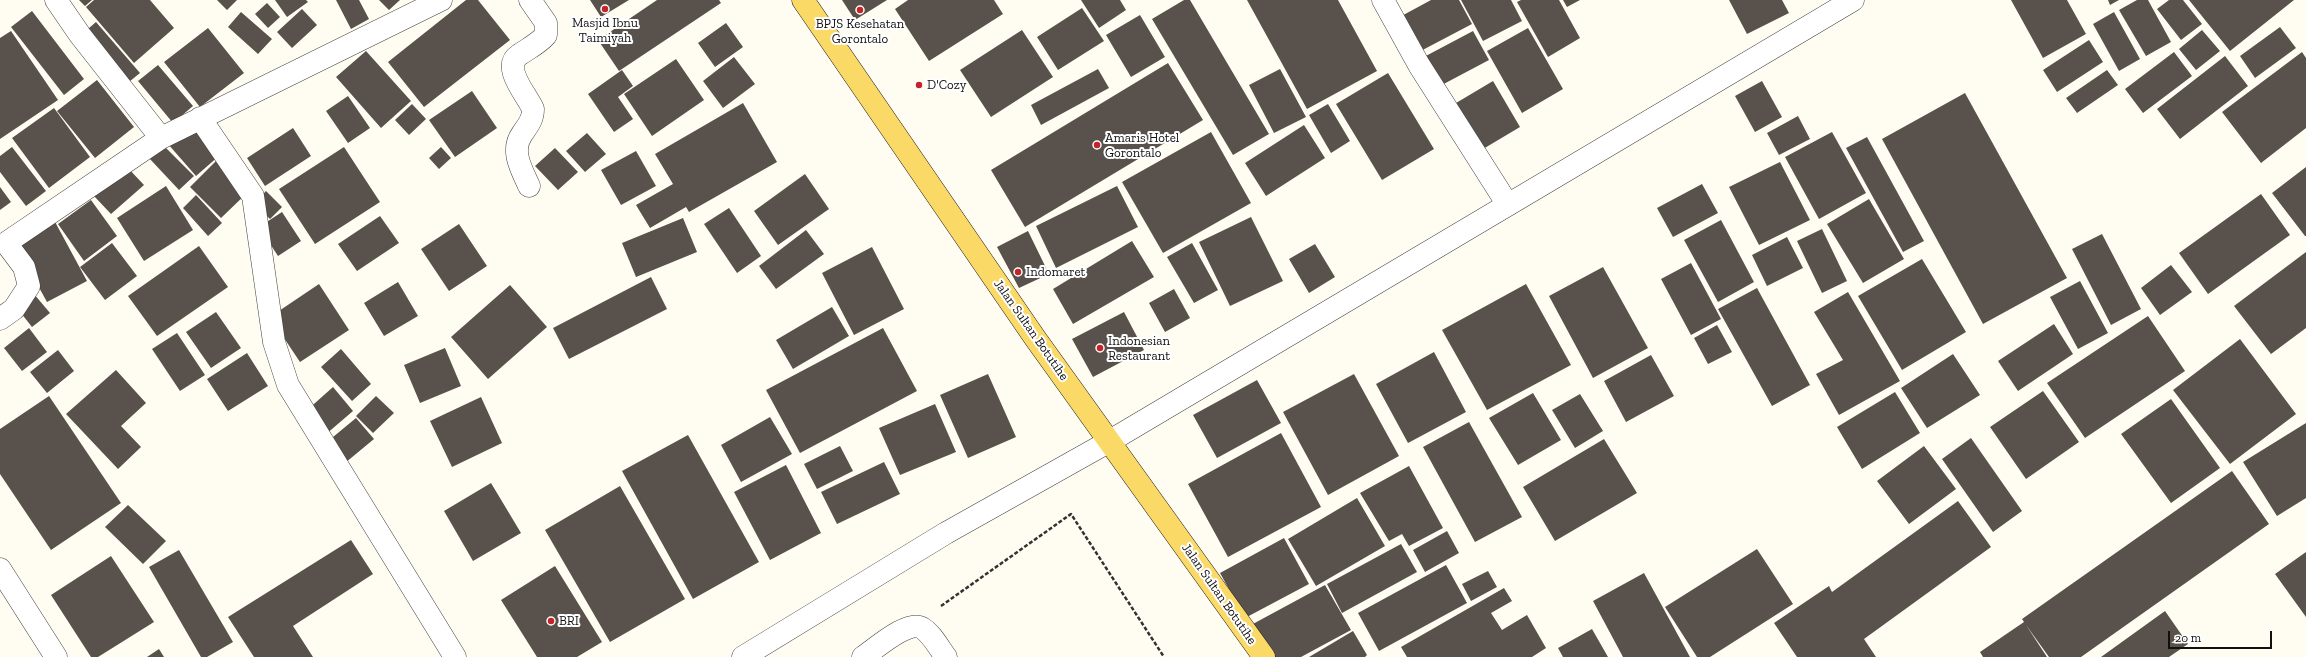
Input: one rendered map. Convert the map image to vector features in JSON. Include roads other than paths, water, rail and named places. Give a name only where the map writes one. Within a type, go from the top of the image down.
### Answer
[{"type":"main road","name":"Jalan Sultan Botutihe","points":[[803,0],[1035,338],[1264,657]]},
{"type":"street","points":[[56,0],[80,35],[161,138]]},
{"type":"street","points":[[0,319],[14,309],[29,286],[24,267],[3,239],[161,138],[441,0]]},
{"type":"street","points":[[529,186],[518,158],[517,150],[521,136],[531,121],[533,109],[512,74],[512,66],[517,56],[540,43],[546,35],[546,23],[530,0]]},
{"type":"street","points":[[1383,0],[1419,65],[1508,205]]},
{"type":"street","points":[[743,657],[946,533],[1110,441],[1853,0]]},
{"type":"street","points":[[200,118],[253,196],[273,336],[288,385],[455,657]]},
{"type":"street","points":[[0,569],[56,657]]},
{"type":"street","points":[[863,657],[901,631],[913,626],[921,627],[928,632],[946,657]]},
{"type":"place","name":"Masjid Ibnu Taimiyah","points":[[605,9]]},
{"type":"place","name":"BPJS Kesehatan Gorontalo","points":[[860,10]]},
{"type":"place","name":"D'Cozy","points":[[919,85]]},
{"type":"place","name":"Amaris Hotel Gorontalo","points":[[1097,145]]},
{"type":"place","name":"Indomaret","points":[[1018,272]]},
{"type":"place","name":"Indonesian Restaurant","points":[[1100,348]]},
{"type":"place","name":"BRI","points":[[551,621]]}]
